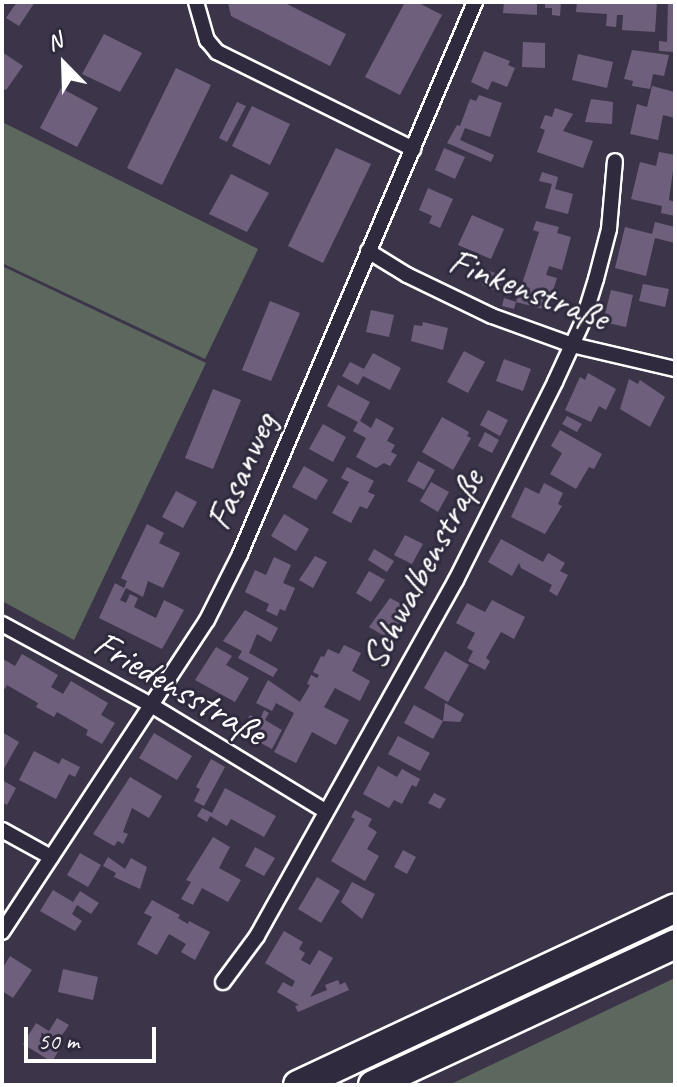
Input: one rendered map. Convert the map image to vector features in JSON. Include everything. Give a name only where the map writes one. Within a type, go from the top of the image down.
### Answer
[{"type":"highway","points":[[298,1085],[675,908]]},
{"type":"highway","points":[[373,1085],[675,944]]},
{"type":"street","points":[[196,2],[207,40],[217,52],[413,149]]},
{"type":"street","name":"Fasanweg","points":[[2,932],[207,620],[240,554],[475,2]]},
{"type":"street","name":"Schwalbenstraße","points":[[223,982],[257,936],[456,580],[572,345],[583,321],[609,229],[615,161]]},
{"type":"street","name":"Finkenstraße","points":[[368,251],[407,275],[492,316],[572,345],[675,369]]},
{"type":"street","name":"Friedensstraße","points":[[2,624],[151,705],[325,811]]},
{"type":"street","points":[[2,830],[51,857]]},
{"type":"green space","points":[[2,122],[258,249],[205,359],[2,263]]},
{"type":"green space","points":[[2,266],[206,363],[74,640],[2,601]]},
{"type":"green space","points":[[675,978],[675,1085],[449,1085]]},
{"type":"building","points":[[17,2],[35,2],[19,26],[6,18]]},
{"type":"building","points":[[228,2],[283,2],[346,34],[330,66],[231,16]]},
{"type":"building","points":[[405,2],[417,2],[442,15],[400,95],[365,77]]},
{"type":"building","points":[[504,2],[537,2],[537,15],[503,13]]},
{"type":"building","points":[[545,2],[561,2],[560,16],[552,15],[552,8],[545,8]]},
{"type":"building","points":[[577,2],[657,2],[655,32],[622,30],[623,15],[617,15],[616,27],[606,26],[607,14],[576,12]]},
{"type":"building","points":[[668,2],[675,2],[675,52],[659,51],[659,41],[667,42]]},
{"type":"building","points":[[104,34],[142,53],[120,92],[82,74]]},
{"type":"building","points":[[523,42],[545,43],[545,68],[522,67]]},
{"type":"building","points":[[632,50],[669,55],[664,76],[653,74],[650,89],[632,86],[633,81],[624,79]]},
{"type":"building","points":[[484,51],[510,61],[508,65],[515,68],[507,87],[492,81],[488,90],[471,82]]},
{"type":"building","points":[[2,52],[23,66],[6,90],[2,88]]},
{"type":"building","points":[[578,54],[613,62],[607,88],[572,80]]},
{"type":"building","points":[[176,68],[211,85],[162,185],[127,168]]},
{"type":"building","points":[[652,86],[675,92],[675,118],[663,115],[658,140],[630,134],[637,104],[647,107]]},
{"type":"building","points":[[61,88],[98,108],[77,147],[40,128]]},
{"type":"building","points":[[479,95],[502,103],[490,137],[465,128],[460,140],[494,155],[491,162],[447,143],[457,125],[460,126],[470,99],[476,101]]},
{"type":"building","points":[[591,99],[613,102],[612,124],[585,122]]},
{"type":"building","points":[[237,102],[246,106],[227,142],[219,138]]},
{"type":"building","points":[[252,106],[290,124],[270,165],[232,146]]},
{"type":"building","points":[[555,108],[573,114],[563,131],[593,141],[583,168],[537,152],[545,130],[540,128],[545,115],[552,117]]},
{"type":"building","points":[[336,148],[371,164],[323,263],[288,246]]},
{"type":"building","points":[[444,148],[465,157],[455,179],[435,170]]},
{"type":"building","points":[[659,152],[675,155],[669,200],[675,202],[675,216],[661,213],[662,206],[631,199],[640,162],[656,166]]},
{"type":"building","points":[[542,172],[558,177],[555,189],[573,194],[568,214],[545,208],[552,184],[539,181]]},
{"type":"building","points":[[231,174],[269,193],[247,232],[209,214]]},
{"type":"building","points":[[428,188],[453,199],[440,228],[429,223],[432,216],[419,210]]},
{"type":"building","points":[[472,215],[504,229],[491,259],[458,245]]},
{"type":"building","points":[[536,221],[559,227],[557,233],[571,237],[562,270],[549,266],[546,275],[557,278],[547,310],[516,302],[539,232],[533,230]]},
{"type":"building","points":[[655,222],[675,227],[675,243],[655,238],[646,276],[615,268],[625,227],[652,234]]},
{"type":"building","points":[[489,271],[505,276],[498,292],[482,285]]},
{"type":"building","points":[[643,284],[669,289],[665,307],[639,301]]},
{"type":"building","points":[[611,290],[633,295],[626,327],[603,322]]},
{"type":"building","points":[[504,298],[516,302],[514,309],[502,306]]},
{"type":"building","points":[[270,301],[300,313],[271,381],[242,370]]},
{"type":"building","points":[[371,310],[394,315],[389,337],[366,332]]},
{"type":"building","points":[[423,322],[448,328],[443,350],[411,341],[414,325],[422,326]]},
{"type":"building","points":[[464,351],[485,362],[468,393],[447,382]]},
{"type":"building","points":[[373,353],[401,368],[390,390],[363,376],[358,385],[342,376],[350,362],[364,369]]},
{"type":"building","points":[[504,359],[531,369],[523,391],[496,381]]},
{"type":"building","points":[[588,373],[616,389],[606,410],[599,406],[591,422],[565,410],[580,377],[585,380]]},
{"type":"building","points":[[629,379],[638,384],[640,380],[665,397],[650,427],[620,409]]},
{"type":"building","points":[[338,385],[370,402],[360,421],[371,428],[376,418],[394,428],[387,441],[395,445],[391,452],[397,455],[390,466],[384,463],[376,468],[356,457],[366,438],[353,431],[358,422],[327,406]]},
{"type":"building","points":[[213,389],[241,400],[213,469],[185,458]]},
{"type":"building","points":[[488,410],[508,420],[500,436],[480,425]]},
{"type":"building","points":[[567,416],[582,424],[577,432],[562,424]]},
{"type":"building","points":[[442,417],[469,432],[467,436],[471,438],[453,470],[422,452]]},
{"type":"building","points":[[323,424],[346,437],[333,462],[309,449]]},
{"type":"building","points":[[560,430],[602,454],[594,469],[589,467],[576,489],[550,474],[562,453],[551,446]]},
{"type":"building","points":[[485,432],[499,440],[492,453],[478,446]]},
{"type":"building","points":[[418,461],[435,470],[424,490],[407,481]]},
{"type":"building","points":[[304,466],[328,480],[316,500],[292,487]]},
{"type":"building","points":[[347,467],[374,481],[368,492],[375,495],[367,509],[360,506],[351,523],[332,513],[349,482],[341,478]]},
{"type":"building","points":[[431,482],[449,492],[438,512],[420,501]]},
{"type":"building","points":[[544,483],[563,493],[558,504],[562,506],[545,534],[511,517],[525,487],[539,494]]},
{"type":"building","points":[[176,491],[197,502],[183,528],[162,517]]},
{"type":"building","points":[[284,514],[309,529],[296,551],[271,536]]},
{"type":"building","points":[[147,524],[164,533],[159,543],[180,553],[163,588],[148,581],[143,597],[126,588],[120,600],[126,603],[130,594],[138,598],[134,607],[156,618],[164,600],[184,610],[162,649],[99,618],[115,583],[124,588],[127,581],[121,578]]},
{"type":"building","points":[[405,535],[423,544],[412,564],[394,555]]},
{"type":"building","points":[[501,539],[543,562],[548,553],[565,563],[560,571],[568,575],[557,596],[549,591],[552,585],[521,568],[519,563],[512,576],[488,562]]},
{"type":"building","points":[[374,549],[394,561],[387,572],[368,560]]},
{"type":"building","points":[[315,556],[327,562],[313,588],[299,580]]},
{"type":"building","points":[[274,557],[291,565],[283,583],[295,588],[285,611],[280,609],[277,616],[266,611],[269,604],[245,592],[255,570],[266,575]]},
{"type":"building","points":[[369,571],[385,580],[371,602],[356,593]]},
{"type":"building","points":[[390,598],[411,609],[393,641],[369,627]]},
{"type":"building","points":[[492,600],[525,617],[514,639],[501,632],[486,658],[490,661],[485,670],[468,661],[473,651],[467,648],[475,633],[456,623],[467,603],[485,612]]},
{"type":"building","points":[[245,610],[278,628],[271,642],[257,634],[249,653],[278,669],[273,677],[238,658],[242,651],[223,641]]},
{"type":"building","points":[[344,645],[361,653],[352,671],[370,681],[360,701],[335,688],[324,707],[349,720],[336,745],[312,732],[296,763],[274,752],[294,713],[276,703],[272,711],[256,703],[268,680],[300,702],[310,685],[307,684],[311,675],[317,678],[319,675],[313,672],[321,656],[324,657],[328,649],[339,654]]},
{"type":"building","points":[[216,647],[232,656],[226,665],[249,678],[235,702],[195,680]]},
{"type":"building","points":[[445,651],[469,665],[448,702],[424,688]]},
{"type":"building","points":[[22,654],[58,675],[51,687],[63,694],[71,681],[108,703],[101,715],[115,723],[102,744],[86,735],[88,730],[57,712],[54,717],[36,707],[38,703],[7,685],[5,689],[2,687],[3,659],[15,666]]},
{"type":"building","points":[[445,703],[464,714],[460,722],[443,721]]},
{"type":"building","points":[[414,705],[443,721],[433,739],[404,723]]},
{"type":"building","points":[[264,710],[269,713],[265,720],[282,730],[272,749],[240,732],[250,715],[260,720]]},
{"type":"building","points":[[2,732],[19,742],[2,772]]},
{"type":"building","points":[[154,733],[192,756],[177,780],[139,758]]},
{"type":"building","points":[[398,736],[430,753],[420,771],[388,754]]},
{"type":"building","points":[[34,751],[59,764],[62,758],[80,767],[75,777],[69,774],[56,799],[19,780]]},
{"type":"building","points":[[211,759],[225,767],[204,806],[194,801],[200,789],[196,787]]},
{"type":"building","points":[[378,766],[397,777],[402,769],[420,779],[416,787],[412,785],[402,804],[394,800],[389,808],[363,794]]},
{"type":"building","points":[[130,777],[162,796],[149,818],[132,808],[123,832],[128,834],[123,844],[118,841],[114,846],[93,834]]},
{"type":"building","points":[[2,780],[16,788],[7,805],[2,802]]},
{"type":"building","points":[[225,788],[276,816],[264,837],[231,819],[227,826],[210,816],[207,822],[197,816],[202,808],[212,813]]},
{"type":"building","points":[[434,793],[446,799],[440,809],[428,803]]},
{"type":"building","points":[[355,810],[372,819],[368,826],[377,832],[367,849],[379,856],[365,881],[331,861],[355,819],[351,817]]},
{"type":"building","points":[[213,837],[230,847],[219,868],[241,880],[228,902],[202,888],[193,905],[181,899],[191,882],[186,880]]},
{"type":"building","points":[[255,847],[275,858],[264,876],[245,866]]},
{"type":"building","points":[[403,850],[416,857],[407,874],[394,867]]},
{"type":"building","points":[[80,853],[101,865],[88,887],[67,875]]},
{"type":"building","points":[[108,857],[125,869],[131,858],[147,867],[140,889],[114,877],[116,873],[103,866]]},
{"type":"building","points":[[317,877],[340,891],[321,923],[298,909]]},
{"type":"building","points":[[352,882],[375,894],[362,919],[341,902]]},
{"type":"building","points":[[53,890],[73,902],[80,891],[99,903],[91,914],[77,905],[72,914],[82,921],[75,931],[40,911]]},
{"type":"building","points":[[152,900],[180,915],[178,918],[188,924],[189,921],[210,932],[195,960],[181,952],[186,944],[169,934],[157,955],[137,944],[152,917],[144,913]]},
{"type":"building","points":[[284,931],[303,942],[299,949],[305,953],[301,960],[310,965],[319,950],[333,958],[310,997],[327,990],[325,985],[338,980],[340,985],[345,982],[349,990],[298,1012],[295,1006],[299,1005],[277,992],[283,982],[292,987],[295,981],[265,963]]},
{"type":"building","points":[[10,956],[32,970],[13,998],[2,991],[2,969]]},
{"type":"building","points":[[63,969],[98,977],[93,1000],[58,992]]},
{"type":"building","points":[[57,1018],[69,1025],[60,1038],[64,1041],[52,1062],[23,1044],[36,1023],[49,1031]]}]
